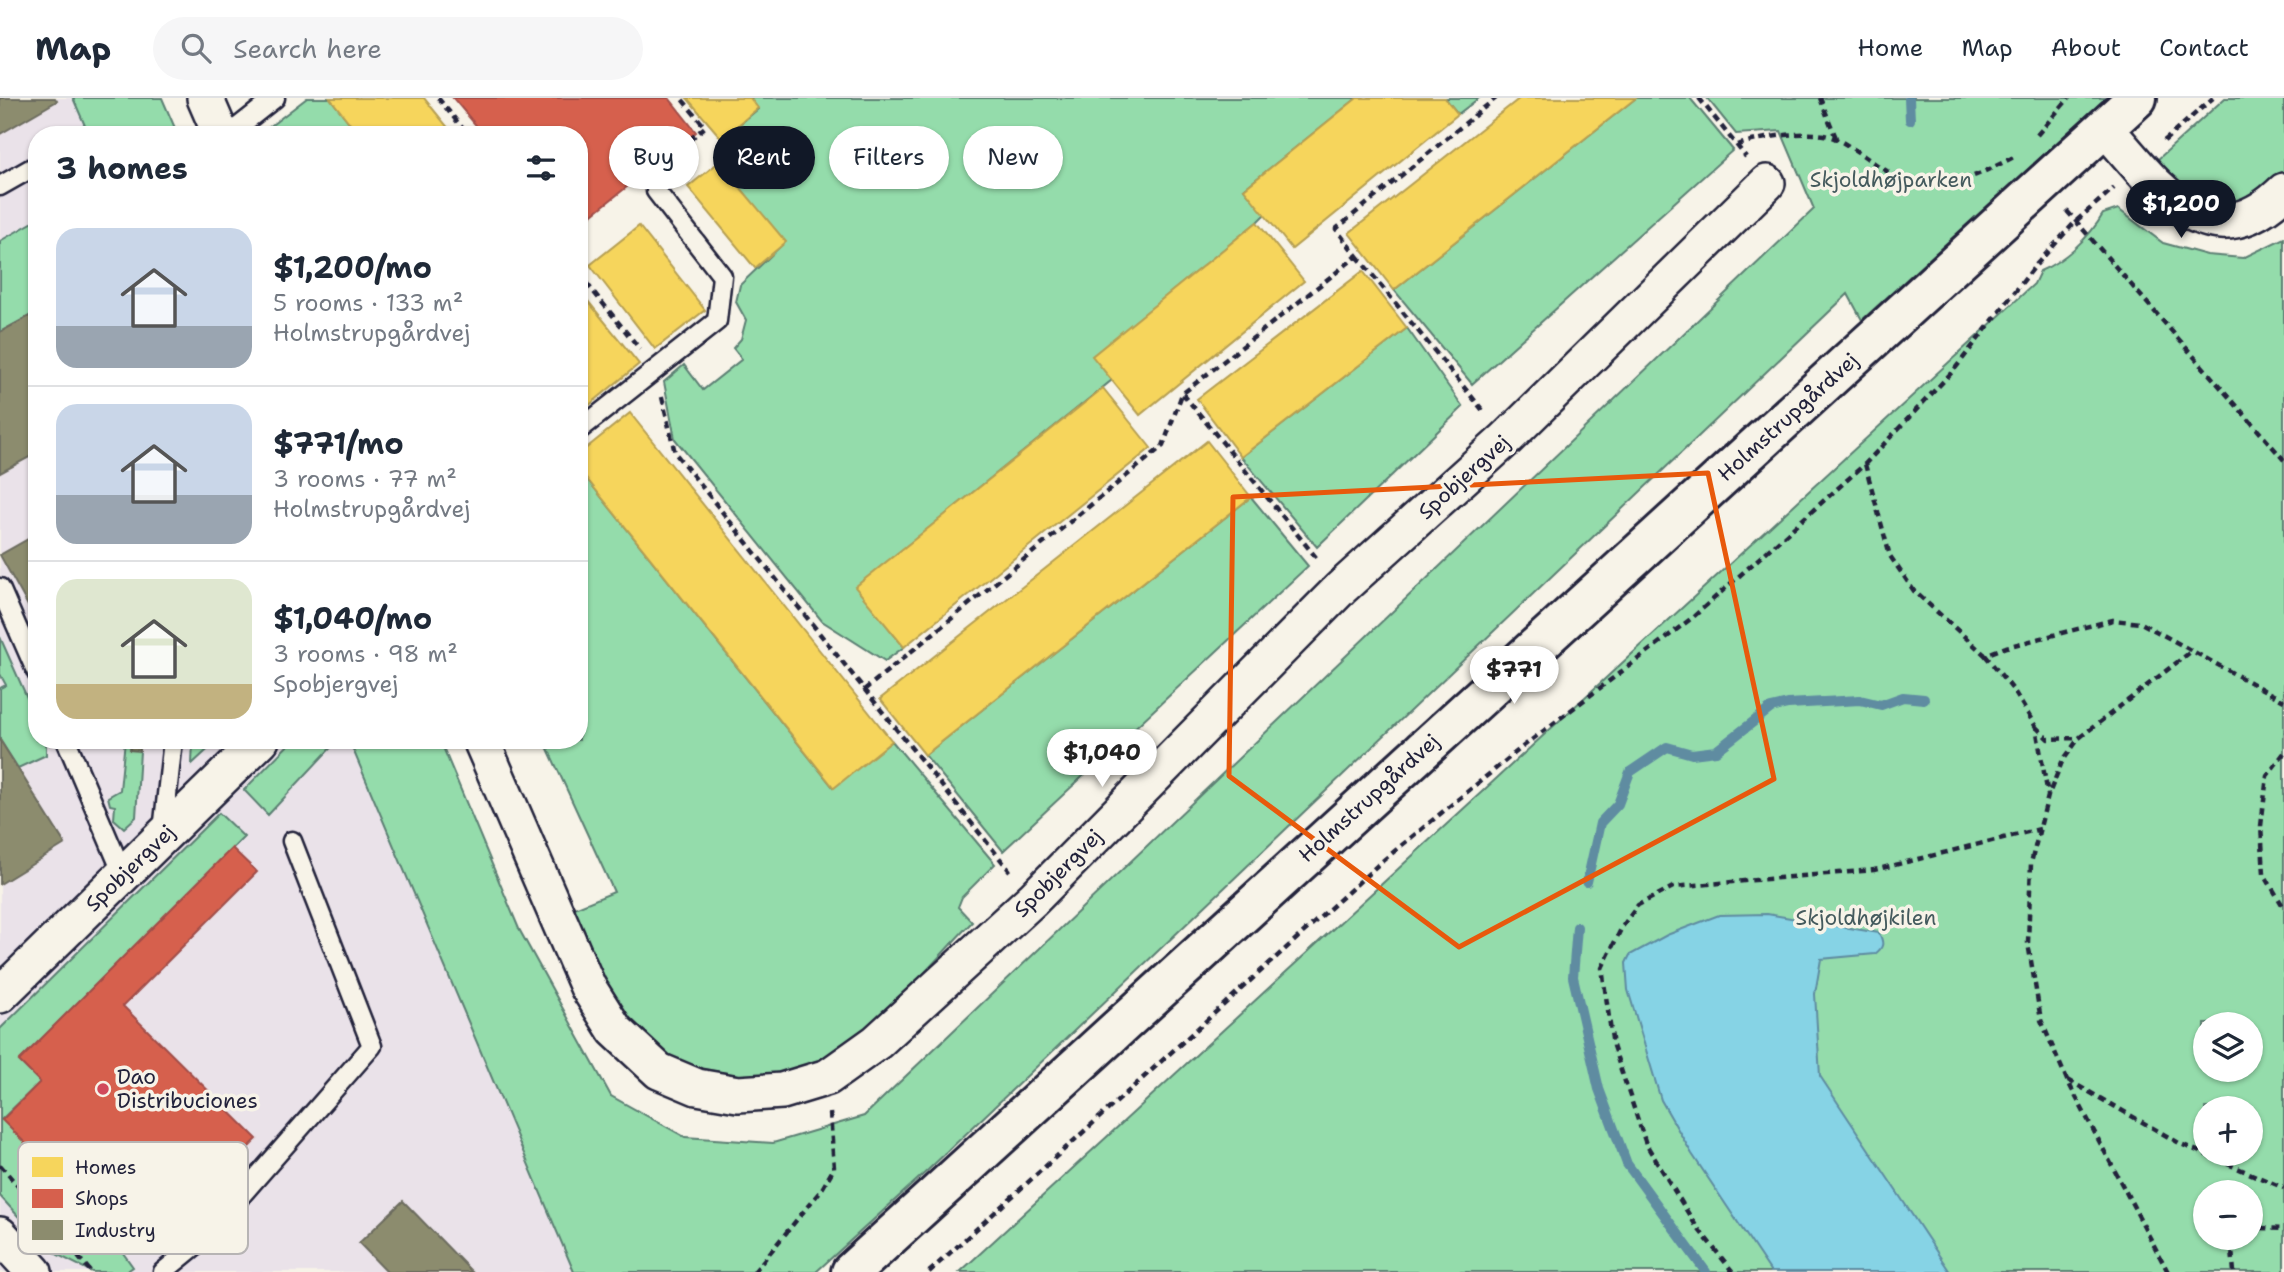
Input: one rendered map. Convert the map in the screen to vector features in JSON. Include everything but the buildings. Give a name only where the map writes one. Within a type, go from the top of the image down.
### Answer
[{"type":"street","points":[[205,98],[217,126]]},
{"type":"street","name":"Holmstrupgårdvej","points":[[851,1272],[2043,187],[2137,98]]},
{"type":"street","points":[[2105,128],[2163,193],[2188,212],[2203,219],[2219,223],[2245,217],[2271,203],[2284,191]]},
{"type":"street","name":"Spobjergvej","points":[[485,749],[588,987],[615,1030],[659,1071],[697,1087],[738,1094],[782,1091],[828,1077],[877,1042],[1033,899],[1341,588],[1506,439],[1767,183]]},
{"type":"street","name":"Spobjergvej","points":[[0,995],[252,749]]},
{"type":"street","points":[[0,1235],[34,1272]]},
{"type":"lane","points":[[239,126],[275,98]]},
{"type":"lane","points":[[0,186],[28,170]]},
{"type":"lane","points":[[588,423],[717,321],[722,276],[656,191]]},
{"type":"lane","points":[[0,587],[28,652]]},
{"type":"lane","points":[[70,749],[123,874]]},
{"type":"lane","points":[[162,837],[172,749]]},
{"type":"lane","points":[[248,1188],[372,1046],[292,841]]},
{"type":"lane","points":[[163,1272],[185,1254]]},
{"type":"path","points":[[438,98],[461,126]]},
{"type":"path","points":[[656,191],[694,137],[705,127],[681,98]]},
{"type":"path","points":[[1496,98],[1336,229],[1506,439]]},
{"type":"path","points":[[1699,98],[1767,183]]},
{"type":"path","points":[[1820,98],[1836,138]]},
{"type":"path","points":[[1737,145],[1760,138],[1825,135],[1836,138],[1880,168],[1907,181],[1935,185],[1970,178],[2019,154],[2069,98]]},
{"type":"path","points":[[2019,154],[2043,187],[2076,221],[2284,460]]},
{"type":"path","points":[[929,1272],[1380,863],[1521,748],[1692,618],[1865,464],[1954,370],[2035,266],[2076,221]]},
{"type":"path","points":[[864,690],[1163,446],[1182,394],[1357,256]]},
{"type":"path","points":[[588,285],[656,368],[675,453],[1033,899]]},
{"type":"path","points":[[1182,394],[1341,588]]},
{"type":"path","points":[[1865,464],[1890,556],[1914,592],[1985,655],[2014,691],[2036,727],[2048,739],[2079,738]]},
{"type":"path","points":[[1985,655],[2006,647],[2113,620],[2141,623],[2284,701]]},
{"type":"path","points":[[2168,1272],[2067,1080],[2041,1020],[2028,943],[2031,863],[2048,796],[2062,762],[2079,738],[2193,650]]},
{"type":"path","points":[[2036,727],[2048,796]]},
{"type":"path","points":[[2284,753],[2267,776],[2261,826],[2264,874],[2284,908]]},
{"type":"path","points":[[1733,1272],[1696,1226],[1646,1144],[1613,1046],[1602,968],[1622,927],[1638,905],[1673,887],[1874,870],[2040,829]]},
{"type":"path","points":[[754,1272],[822,1189],[834,1168],[828,1077]]},
{"type":"path","points":[[2067,1080],[2181,1144],[2284,1188]]},
{"type":"path","points":[[0,1166],[18,1187]]},
{"type":"path","points":[[2263,1228],[2284,1229]]},
{"type":"path","points":[[2232,1250],[2234,1272]]},
{"type":"path","points":[[76,1254],[91,1272]]},
{"type":"highlighted area","points":[[1708,473],[1774,779],[1459,947],[1229,776],[1233,497]]},
{"type":"shaded area","points":[[0,98],[73,98],[85,126],[28,126],[28,749],[353,749],[575,1272],[0,1272]]},
{"type":"green space","points":[[73,98],[162,98],[174,126],[85,126]]},
{"type":"green space","points":[[307,98],[330,98],[352,126],[271,126]]},
{"type":"green space","points":[[750,98],[1357,98],[1244,189],[1265,214],[1257,222],[1093,356],[1112,380],[856,587],[904,647],[885,661],[822,621],[675,439],[664,382],[684,365],[703,390],[742,359],[733,348],[741,339],[746,320],[736,302],[740,285],[785,242],[741,189],[815,189],[815,126],[738,126],[758,109]]},
{"type":"green space","points":[[1445,98],[1479,98],[1458,114]]},
{"type":"green space","points":[[1636,98],[1690,98],[1733,150],[1472,384],[1394,290]]},
{"type":"green space","name":"Skjoldhøjparken","points":[[1707,98],[2106,98],[1862,320],[1848,294],[928,1170],[816,1272],[574,1272],[353,749],[444,749],[519,929],[611,1096],[685,1137],[773,1143],[864,1116],[1814,209],[1781,131],[1736,134]]},
{"type":"green space","points":[[2225,98],[2284,98],[2284,171],[2251,195],[2226,203],[2213,203],[2199,200],[2182,190],[2157,160]]},
{"type":"green space","name":"Skjoldhøjkilen","points":[[2118,209],[2163,243],[2207,255],[2243,258],[2284,238],[2284,1272],[960,1272],[2034,284],[2040,271],[2076,247],[2103,214]]},
{"type":"green space","points":[[28,225],[28,317],[0,332],[0,241]]},
{"type":"green space","points":[[1407,328],[1463,407],[1317,547],[1241,457]]},
{"type":"green space","points":[[588,480],[833,787],[892,741],[995,864],[962,897],[958,907],[972,922],[869,1027],[821,1061],[767,1076],[739,1075],[679,1063],[658,1051],[625,1017],[590,953],[572,909],[614,892],[548,749],[588,749]]},
{"type":"green space","points":[[1251,497],[1308,566],[1003,851],[925,755]]},
{"type":"green space","points":[[0,637],[28,700],[28,749],[46,749],[46,755],[18,768],[0,740],[0,688],[6,685],[0,674]]},
{"type":"green space","points":[[124,749],[138,749],[136,817],[124,828],[114,819],[115,806],[110,805],[108,797],[120,790]]},
{"type":"green space","points":[[193,749],[208,749],[192,764]]},
{"type":"green space","points":[[284,749],[330,749],[268,815],[244,790]]},
{"type":"green space","points":[[219,813],[244,837],[19,1061],[40,1082],[2,1119],[26,1142],[18,1142],[18,1216],[0,1196],[0,1029]]},
{"type":"green space","points":[[124,1254],[133,1267],[126,1272],[92,1272],[58,1255]]},
{"type":"water","points":[[1767,914],[1879,933],[1882,945],[1875,954],[1821,959],[1815,994],[1820,1076],[1950,1272],[1771,1272],[1692,1154],[1661,1100],[1628,990],[1626,963],[1630,955],[1667,935],[1719,915]]},
{"type":"waterway","points":[[1909,98],[1910,120]]},
{"type":"waterway","points":[[1587,882],[1600,823],[1618,804],[1630,772],[1667,747],[1692,754],[1716,751],[1771,708],[1788,704],[1860,700],[1881,705],[1903,697],[1924,699]]},
{"type":"waterway","points":[[1577,927],[1573,977],[1599,1089],[1627,1164],[1706,1272]]},
{"type":"place","name":"Dao Distribuciones","points":[[103,1089]]}]
